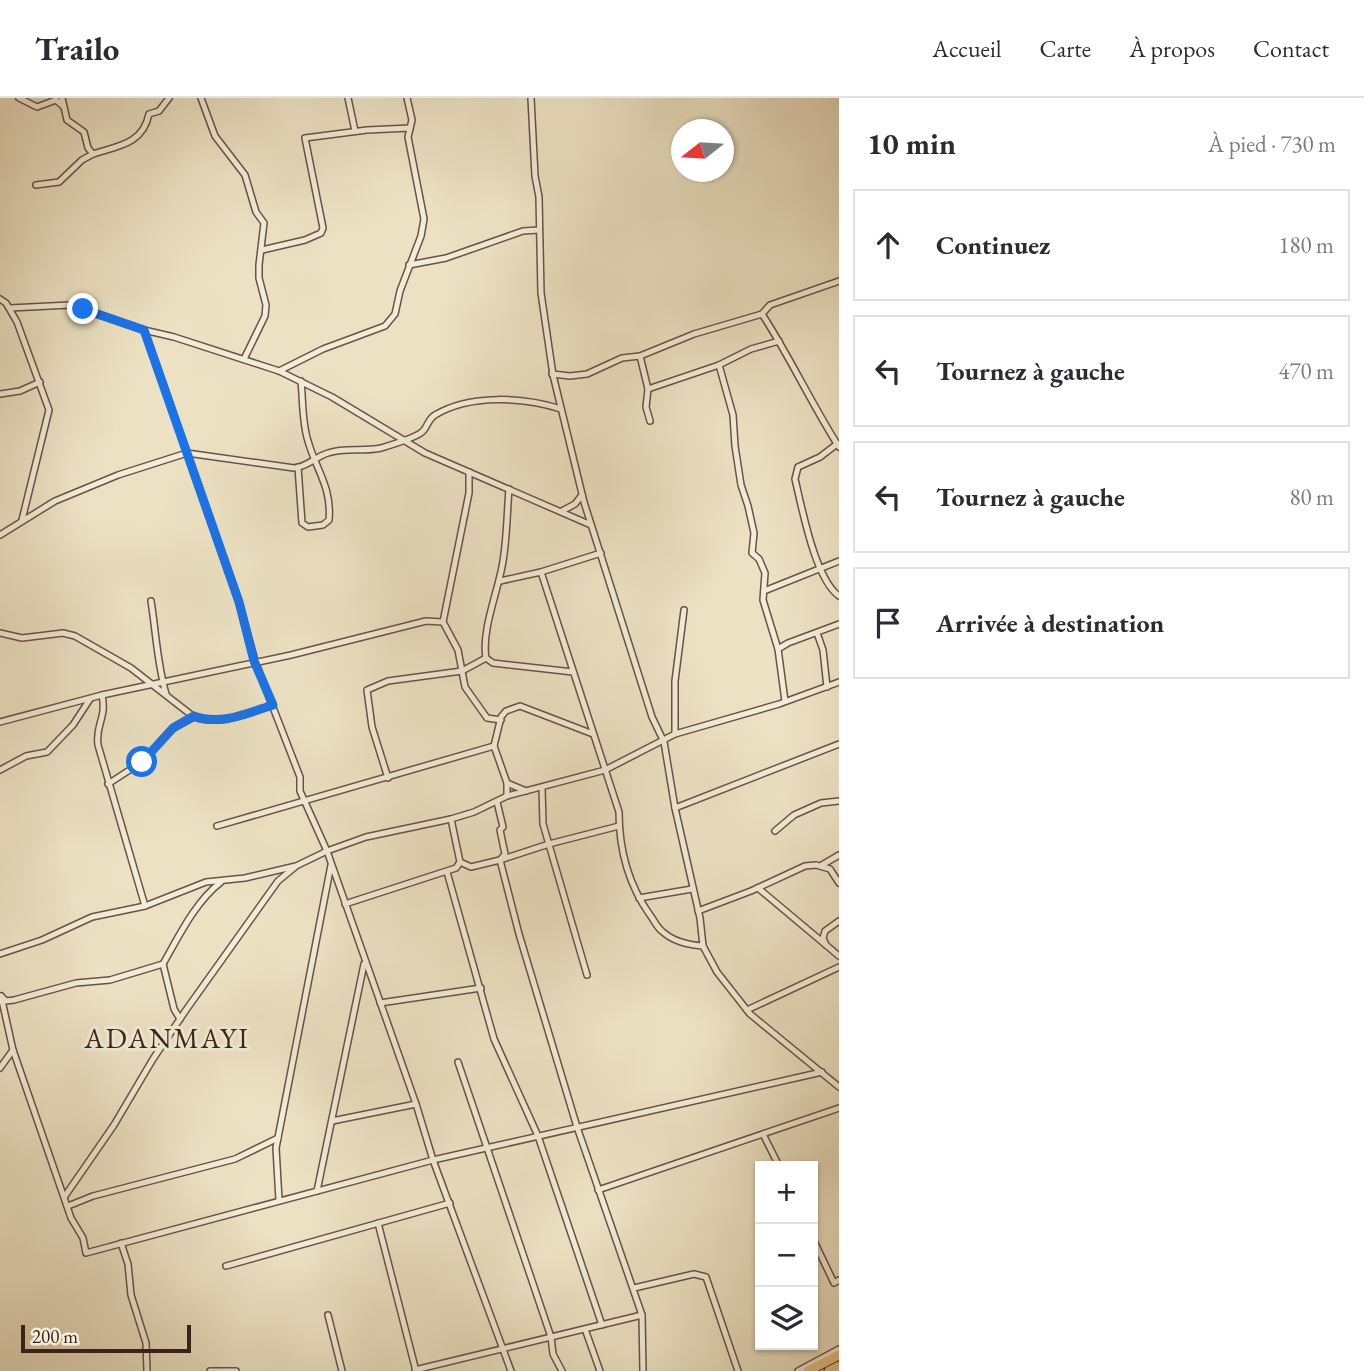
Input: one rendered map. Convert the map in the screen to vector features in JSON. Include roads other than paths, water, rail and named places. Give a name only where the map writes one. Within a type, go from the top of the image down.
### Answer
[{"type":"highway","points":[[808,1371],[839,1355]]},
{"type":"highway","points":[[829,1371],[839,1366]]},
{"type":"street","points":[[19,98],[37,107],[57,100],[64,107]]},
{"type":"street","points":[[62,98],[67,120],[83,132],[93,154]]},
{"type":"street","points":[[36,185],[59,182],[82,160],[128,144],[143,131],[149,114],[159,111],[169,98]]},
{"type":"street","points":[[201,98],[215,136],[245,175],[256,212],[264,223],[259,278],[266,305],[265,316],[244,359]]},
{"type":"street","points":[[348,98],[355,131]]},
{"type":"street","points":[[279,371],[323,349],[385,326],[395,314],[424,219],[408,137],[412,120],[407,98]]},
{"type":"street","points":[[531,98],[534,162],[539,197],[541,293],[552,374],[591,525],[652,717],[664,742],[703,946],[717,972],[747,1010],[839,1087]]},
{"type":"street","points":[[262,250],[305,240],[321,233],[324,222],[304,141],[307,136],[410,128]]},
{"type":"street","points":[[409,265],[446,258],[523,231],[539,230]]},
{"type":"street","points":[[414,252],[422,262]]},
{"type":"street","points":[[552,374],[587,374],[614,364],[622,358],[640,356],[694,334],[762,314],[770,305],[839,281]]},
{"type":"street","points":[[0,299],[10,308],[40,382],[50,415],[22,520]]},
{"type":"street","points":[[10,308],[70,305],[279,371],[425,453],[591,525]]},
{"type":"street","points":[[762,314],[838,445],[798,467],[795,479],[820,568],[829,587],[839,596]]},
{"type":"street","points":[[144,330],[239,602],[254,661],[297,766],[300,791],[327,851],[433,1160],[511,1371]]},
{"type":"street","points":[[648,389],[719,365],[751,349],[779,341]]},
{"type":"street","points":[[640,356],[648,389],[646,407],[650,421]]},
{"type":"street","points":[[719,365],[733,415],[739,472],[754,533],[752,553],[759,559],[765,573],[763,600],[778,649],[785,701]]},
{"type":"street","points":[[298,467],[302,523],[308,527],[323,525],[329,520],[330,504],[316,459],[307,441],[301,381]]},
{"type":"street","points":[[0,394],[20,391],[40,382]]},
{"type":"street","points":[[0,535],[68,495],[187,453],[298,467],[340,450],[370,450],[422,432],[431,417],[468,403],[520,400],[561,409]]},
{"type":"street","points":[[469,472],[469,493],[443,622],[458,650],[465,687],[487,718],[501,720]]},
{"type":"street","points":[[509,489],[504,559],[495,593],[486,658],[493,663],[573,672]]},
{"type":"street","points":[[562,511],[575,504],[582,495]]},
{"type":"street","points":[[500,581],[541,572],[601,553]]},
{"type":"street","points":[[764,591],[839,561]]},
{"type":"street","points":[[541,572],[618,812],[624,860],[639,898],[662,932],[686,944],[703,946]]},
{"type":"street","points":[[150,601],[157,657],[166,694]]},
{"type":"street","points":[[675,734],[675,681],[684,611]]},
{"type":"street","points":[[0,722],[102,695],[291,655],[426,621],[443,622]]},
{"type":"street","points":[[778,649],[839,624]]},
{"type":"street","points":[[0,633],[22,638],[70,635],[131,668],[150,685],[194,716],[206,721],[231,718],[273,705]]},
{"type":"street","points":[[817,633],[823,650],[827,687]]},
{"type":"street","points":[[388,778],[372,727],[367,690],[388,681],[462,671],[486,658]]},
{"type":"street","points":[[0,954],[42,940],[92,917],[145,906],[206,883],[245,878],[296,866],[366,836],[451,819],[507,796],[605,770],[675,734],[839,682]]},
{"type":"street","points":[[102,695],[105,713],[97,736],[108,784],[145,906]]},
{"type":"street","points":[[0,770],[26,756],[47,752],[74,726],[90,699]]},
{"type":"street","points":[[507,796],[507,783],[494,746],[506,711],[520,706],[593,734]]},
{"type":"street","points":[[108,784],[142,762],[173,728],[194,716]]},
{"type":"street","points":[[676,808],[839,744]]},
{"type":"street","points":[[217,826],[494,746]]},
{"type":"street","points":[[507,783],[526,791]]},
{"type":"street","points":[[542,788],[543,824],[587,975]]},
{"type":"street","points":[[775,831],[794,815],[821,803],[839,801]]},
{"type":"street","points":[[497,802],[503,827],[499,830],[505,854],[500,860]]},
{"type":"street","points":[[345,904],[456,868],[460,862],[451,819]]},
{"type":"street","points":[[460,862],[471,867],[619,826]]},
{"type":"street","points":[[698,911],[805,866],[822,865],[839,855]]},
{"type":"street","points":[[500,860],[519,934],[577,1127],[642,1315],[643,1371]]},
{"type":"street","points":[[279,1200],[276,1148],[331,864]]},
{"type":"street","points":[[822,865],[830,869],[839,883]]},
{"type":"street","points":[[65,1196],[114,1125],[180,1019],[278,881],[296,866]]},
{"type":"street","points":[[447,872],[494,1039],[538,1136],[602,1325]]},
{"type":"street","points":[[0,995],[6,1001],[14,1000],[76,983],[110,980],[163,964],[187,922],[223,880]]},
{"type":"street","points":[[758,888],[839,956]]},
{"type":"street","points":[[639,898],[692,889]]},
{"type":"street","points":[[826,945],[823,938],[825,932],[839,921]]},
{"type":"street","points":[[317,1191],[365,962]]},
{"type":"street","points":[[163,964],[174,1009],[180,1019]]},
{"type":"street","points":[[747,1010],[839,967]]},
{"type":"street","points":[[380,1003],[481,988]]},
{"type":"street","points":[[0,995],[13,1050],[71,1218],[83,1238],[86,1253],[433,1160],[822,1072]]},
{"type":"street","points":[[0,1068],[13,1050]]},
{"type":"street","points":[[458,1062],[551,1337],[554,1354],[562,1371]]},
{"type":"street","points":[[332,1121],[415,1104]]},
{"type":"street","points":[[598,1190],[839,1108]]},
{"type":"street","points":[[763,1133],[777,1161]]},
{"type":"street","points":[[68,1206],[93,1196],[235,1158],[278,1138]]},
{"type":"street","points":[[226,1266],[450,1203]]},
{"type":"street","points":[[378,1223],[416,1371],[642,1315]]},
{"type":"street","points":[[121,1243],[128,1264],[131,1295],[146,1343],[147,1371]]},
{"type":"street","points":[[818,1249],[834,1283],[839,1280]]},
{"type":"street","points":[[634,1288],[694,1274],[706,1277],[738,1371]]},
{"type":"street","points":[[328,1315],[342,1371]]},
{"type":"street","points":[[584,1329],[600,1371]]},
{"type":"street","points":[[797,1371],[839,1349]]},
{"type":"street","points":[[211,1371],[236,1371]]},
{"type":"district","name":"ADANMAYI","points":[[167,1038]]}]
